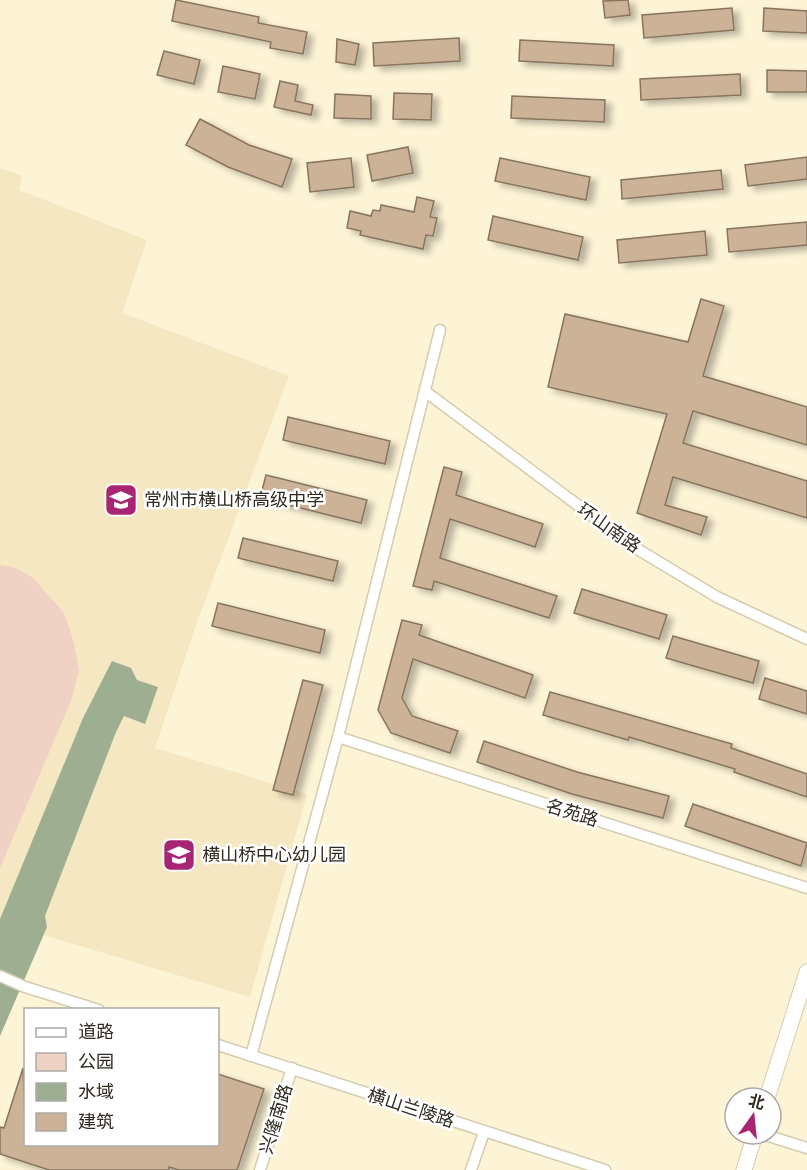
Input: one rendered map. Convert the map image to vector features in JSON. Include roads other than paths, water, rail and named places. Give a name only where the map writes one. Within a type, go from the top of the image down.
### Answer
[{"type":"main road","points":[[771,1086],[807,972]]},
{"type":"main road","points":[[744,1170],[751,1146]]},
{"type":"street","points":[[251,1056],[338,737],[440,330]]},
{"type":"street","name":"环山南路","points":[[426,392],[634,547],[717,597],[807,639]]},
{"type":"street","name":"名苑路","points":[[338,737],[807,888]]},
{"type":"street","points":[[0,976],[25,987],[93,1008]]},
{"type":"street","name":"横山兰陵路","points":[[219,1046],[605,1170]]},
{"type":"street","name":"兴隆南路","points":[[260,1170],[292,1068]]},
{"type":"street","points":[[471,1170],[484,1132]]},
{"type":"street","points":[[783,1141],[807,1148]]},
{"type":"water","points":[[112,661],[131,668],[137,680],[158,687],[145,724],[124,716],[116,732],[45,916],[47,927],[0,1036],[0,919],[83,718]]},
{"type":"place","name":"常州市横山桥高级中学","points":[[121,500]]},
{"type":"place","name":"横山桥中心幼儿园","points":[[179,855]]}]
